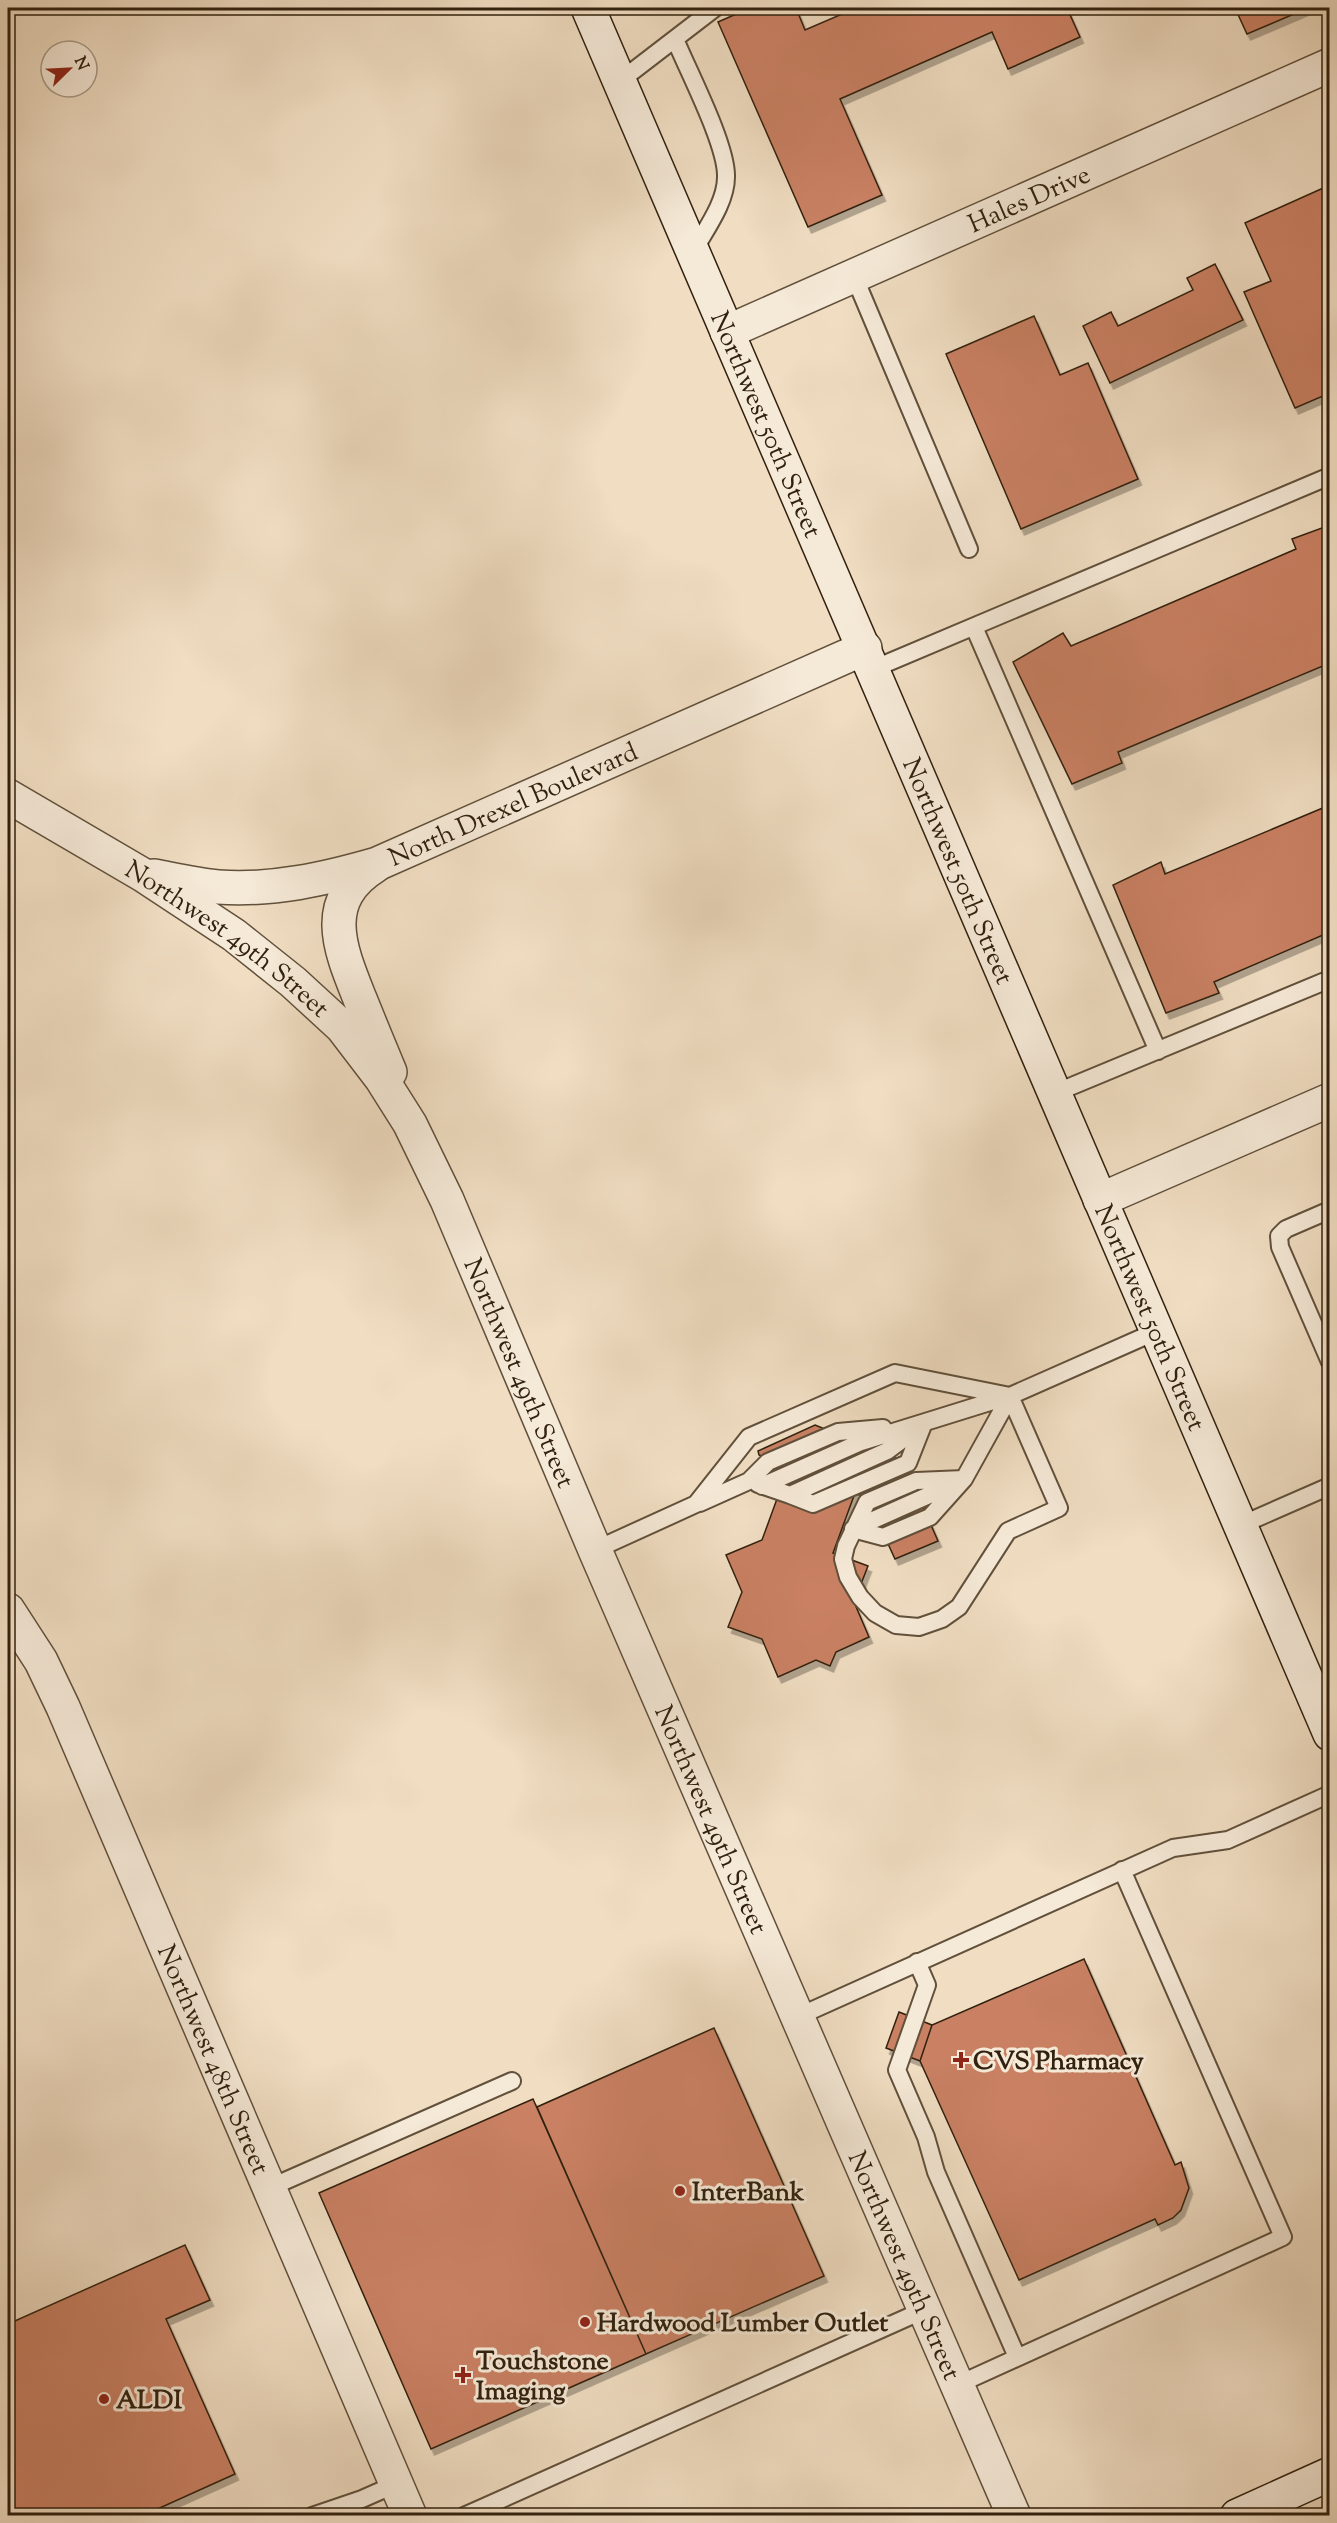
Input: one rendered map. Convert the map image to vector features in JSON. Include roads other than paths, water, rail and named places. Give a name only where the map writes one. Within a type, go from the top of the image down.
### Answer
[{"type":"street","name":"Northwest 50th Street","points":[[588,8],[1329,1734]]},
{"type":"street","name":"Hales Drive","points":[[727,332],[1329,65]]},
{"type":"street","name":"North Drexel Boulevard","points":[[143,875],[218,887],[274,886],[325,879],[377,864],[869,659]]},
{"type":"street","name":"Northwest 49th Street","points":[[8,796],[143,875],[234,935],[293,982],[342,1027],[381,1078],[410,1124]]},
{"type":"street","name":"Northwest 49th Street","points":[[377,864],[358,876],[346,891],[340,911],[338,934],[346,965],[410,1124],[447,1200],[796,2017],[1014,2516]]},
{"type":"street","points":[[1100,1200],[1329,1100]]},
{"type":"street","name":"Northwest 48th Street","points":[[8,1610],[41,1661],[63,1707],[410,2516]]},
{"type":"street","points":[[1238,2516],[1329,2474]]},
{"type":"lane","points":[[620,81],[675,39],[703,14],[716,8]]},
{"type":"lane","points":[[675,39],[718,142],[726,177],[718,205],[693,252]]},
{"type":"lane","points":[[854,276],[969,549]]},
{"type":"lane","points":[[869,659],[974,627],[1329,476]]},
{"type":"lane","points":[[974,627],[1158,1051]]},
{"type":"lane","points":[[1055,1093],[1329,978]]},
{"type":"lane","points":[[1329,1210],[1286,1229],[1279,1236],[1280,1247],[1329,1362]]},
{"type":"lane","points":[[755,1483],[768,1462],[838,1432],[923,1424],[1010,1396],[1157,1331]]},
{"type":"lane","points":[[696,1504],[749,1437],[895,1373],[1010,1396]]},
{"type":"lane","points":[[854,1529],[883,1537],[930,1517],[964,1479],[1010,1396]]},
{"type":"lane","points":[[964,1479],[916,1481],[867,1502],[854,1529],[843,1559],[848,1577],[860,1597],[875,1613],[896,1625],[919,1627],[942,1619],[959,1607],[1008,1531],[1059,1508],[1010,1396]]},
{"type":"lane","points":[[595,1550],[696,1504],[755,1483],[790,1495],[887,1451],[923,1424]]},
{"type":"lane","points":[[1241,1525],[1329,1486]]},
{"type":"lane","points":[[796,2017],[1173,1848],[1228,1840],[1329,1794]]},
{"type":"lane","points":[[957,2385],[1283,2237],[1122,1870]]},
{"type":"lane","points":[[917,1962],[927,1985],[897,2070],[926,2137],[936,2172],[1017,2357]]},
{"type":"lane","points":[[269,2188],[512,2081]]},
{"type":"lane","points":[[464,2516],[924,2310]]},
{"type":"lane","points":[[312,2516],[396,2484]]},
{"type":"place","name":"CVS Pharmacy","points":[[961,2060]]},
{"type":"place","name":"InterBank","points":[[680,2191]]},
{"type":"place","name":"Hardwood Lumber Outlet","points":[[585,2322]]},
{"type":"place","name":"Touchstone Imaging","points":[[463,2375]]},
{"type":"place","name":"ALDI","points":[[104,2399]]}]
